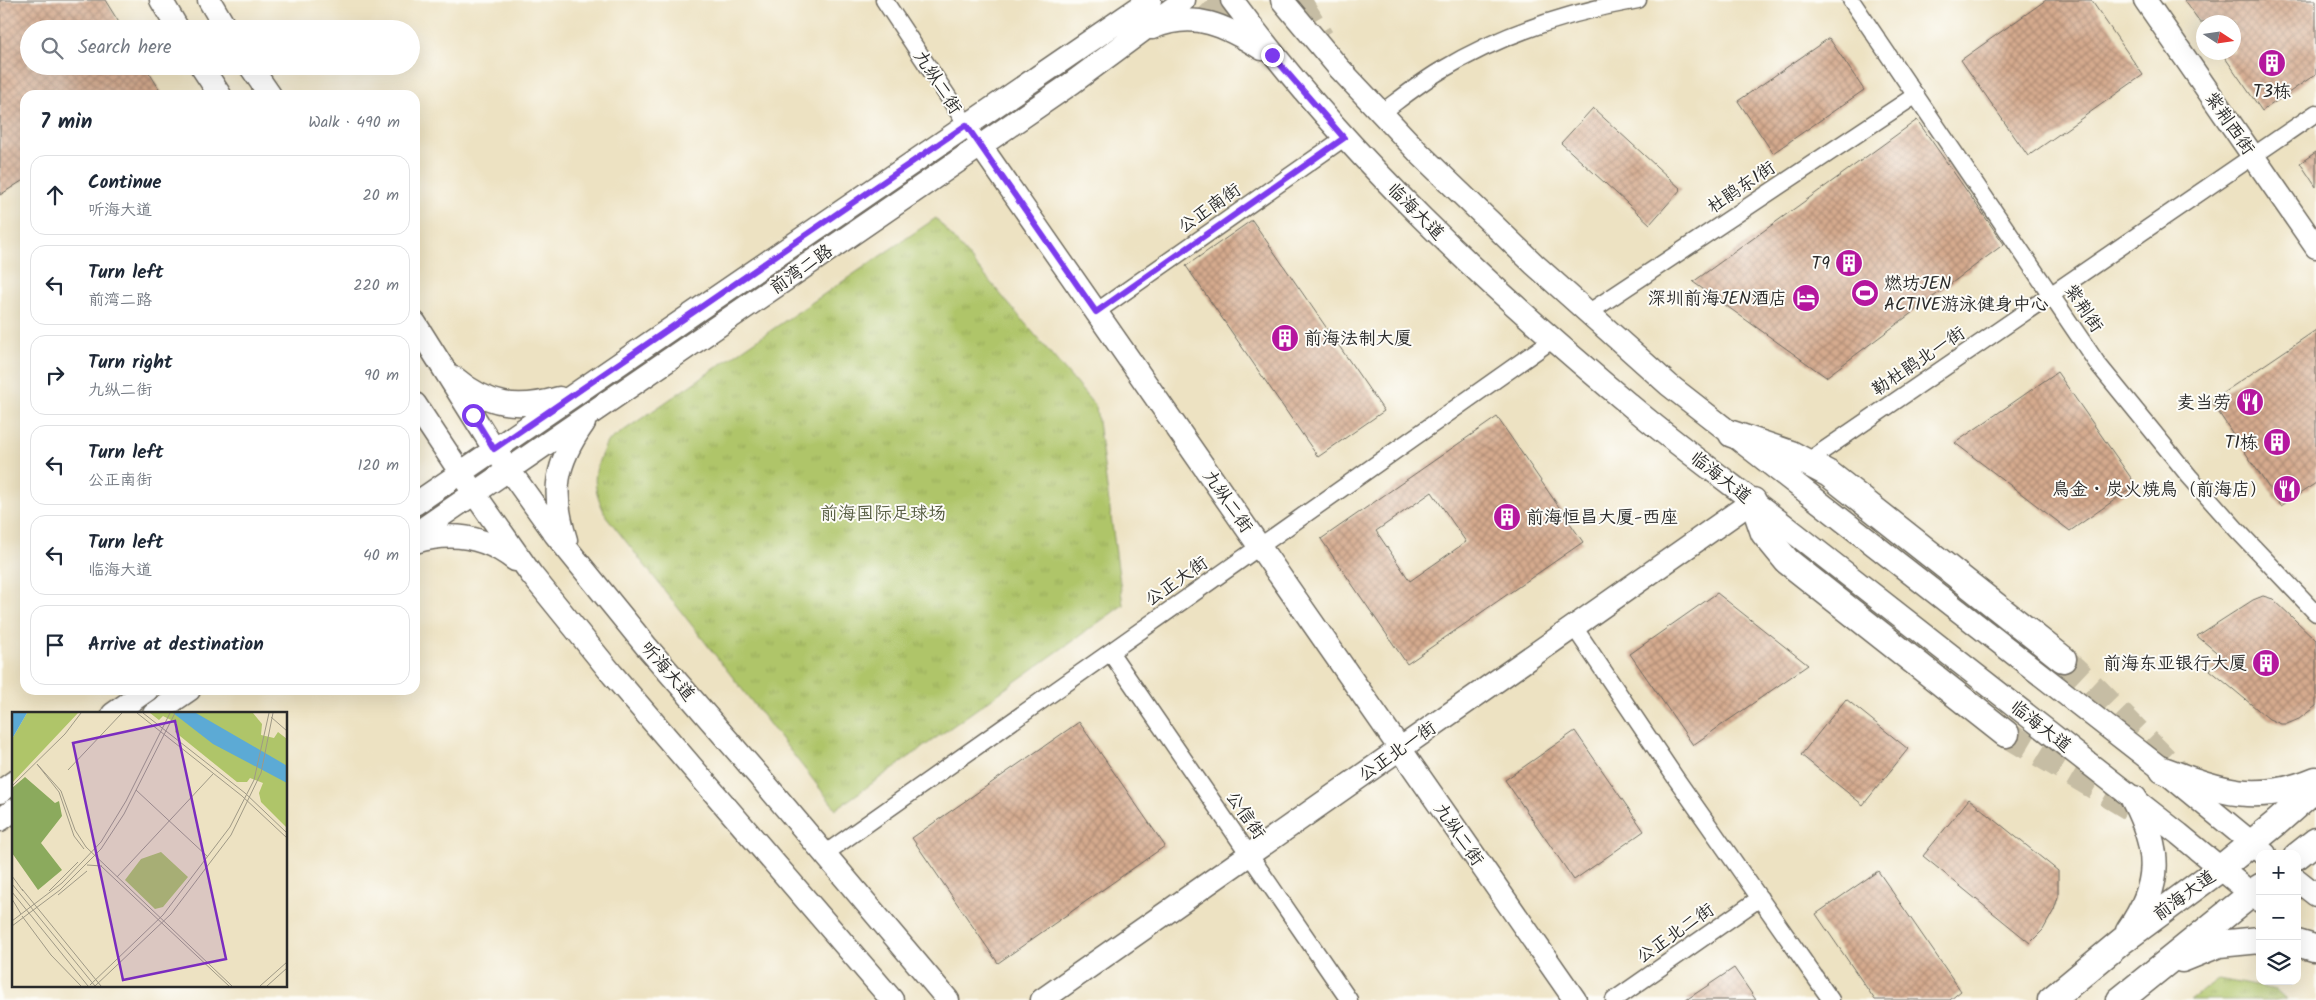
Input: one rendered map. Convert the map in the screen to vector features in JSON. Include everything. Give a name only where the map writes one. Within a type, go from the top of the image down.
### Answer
[{"type":"main road","points":[[160,0],[172,20]]},
{"type":"main road","points":[[209,0],[221,20]]},
{"type":"main road","points":[[1112,25],[1136,0]]},
{"type":"main road","name":"前湾二路","points":[[420,501],[1150,0]]},
{"type":"main road","name":"前湾二路","points":[[420,531],[980,145],[1184,0]]},
{"type":"main road","name":"临海大道","points":[[1232,0],[1272,55],[1344,138],[1464,259],[1552,340],[1640,413],[2221,868],[2256,893]]},
{"type":"main road","points":[[1282,0],[1339,68],[1469,202],[1588,313],[1669,385],[2163,770],[2259,848]]},
{"type":"main road","points":[[1296,0],[1305,26]]},
{"type":"main road","name":"紫荆西街","points":[[2144,0],[2316,247]]},
{"type":"main road","points":[[1140,33],[1161,24],[1176,21],[1189,20],[1215,23],[1243,36],[1272,55]]},
{"type":"main road","points":[[207,75],[217,90]]},
{"type":"main road","points":[[256,75],[267,90]]},
{"type":"main road","name":"九纵二街","points":[[980,145],[1575,1000]]},
{"type":"main road","name":"听海大道","points":[[420,331],[508,470],[569,551],[646,646],[747,762],[948,1000]]},
{"type":"main road","points":[[444,368],[477,394],[508,405],[527,406],[543,403],[585,387]]},
{"type":"main road","points":[[569,551],[559,517],[556,496],[557,476],[570,442],[597,409]]},
{"type":"main road","points":[[420,412],[460,473],[531,574],[612,674],[892,1000]]},
{"type":"main road","points":[[1732,434],[1808,461],[1840,482],[2063,659]]},
{"type":"main road","points":[[1753,501],[1764,533],[1787,561],[2006,734]]},
{"type":"main road","name":"公正北一街","points":[[1042,1000],[1753,501]]},
{"type":"main road","points":[[420,541],[442,536],[476,538],[501,550],[531,574]]},
{"type":"main road","points":[[115,712],[140,695]]},
{"type":"main road","points":[[157,712],[182,695]]},
{"type":"main road","points":[[2163,770],[2224,791],[2241,794],[2273,793],[2316,780]]},
{"type":"main road","points":[[0,792],[12,783]]},
{"type":"main road","name":"前海大道","points":[[2051,1000],[2122,941],[2221,868],[2259,848],[2316,788]]},
{"type":"main road","points":[[2122,941],[2145,904],[2154,870],[2154,852],[2150,834],[2134,799]]},
{"type":"main road","points":[[0,820],[12,811]]},
{"type":"main road","points":[[2301,853],[2316,841]]},
{"type":"main road","points":[[2301,883],[2316,895]]},
{"type":"main road","points":[[2120,1000],[2152,973],[2256,895]]},
{"type":"main road","points":[[2152,973],[2192,954],[2220,944],[2256,940]]},
{"type":"street","name":"九纵二街","points":[[884,0],[980,145]]},
{"type":"street","points":[[1381,113],[1439,71],[1495,43],[1560,18],[1638,0]]},
{"type":"street","name":"紫荆街","points":[[1851,0],[2097,363],[2142,420],[2237,530],[2316,613]]},
{"type":"street","name":"杜鹃东1街","points":[[1588,313],[1916,95]]},
{"type":"street","name":"勒杜鹃北一街","points":[[1808,461],[2316,113]]},
{"type":"street","name":"公正南街","points":[[1096,312],[1344,138]]},
{"type":"street","name":"公正大街","points":[[824,855],[1552,340]]},
{"type":"street","points":[[1574,627],[1831,1000]]},
{"type":"street","name":"公信街","points":[[1110,652],[1349,1000]]},
{"type":"street","name":"公正北二街","points":[[1614,1000],[1760,898]]},
{"type":"green space","name":"前海国际足球场","points":[[936,218],[1096,407],[1123,605],[836,809],[606,516],[596,487],[596,471],[607,442]]},
{"type":"green space","points":[[2218,979],[2276,990],[2287,1000],[2190,1000]]},
{"type":"building","points":[[0,0],[105,0],[117,20],[20,20],[20,75],[151,75],[160,90],[20,90],[20,182],[0,195]]},
{"type":"building","points":[[2046,0],[2091,0],[2143,75],[2028,156],[1961,60]]},
{"type":"building","name":"T3栋","points":[[2184,0],[2316,0],[2316,74],[2262,111],[2227,60],[2241,60],[2241,15],[2196,16]]},
{"type":"building","points":[[1829,38],[1864,90],[1773,153],[1738,101]]},
{"type":"building","points":[[1593,108],[1681,189],[1650,224],[1561,143]]},
{"type":"building","name":"T9","points":[[1917,120],[2004,244],[1826,377],[1693,282]]},
{"type":"building","points":[[2316,152],[2316,187],[2300,163]]},
{"type":"building","name":"前海法制大厦","points":[[1252,220],[1384,411],[1318,457],[1186,266]]},
{"type":"building","name":"T1栋","points":[[2316,330],[2316,483],[2281,506],[2211,401]]},
{"type":"building","points":[[2057,372],[2136,485],[2070,531],[1955,443]]},
{"type":"building","points":[[1497,417],[1583,542],[1407,664],[1321,539]],"holes":[[[1432,492],[1466,542],[1410,581],[1376,531]]]},
{"type":"building","points":[[1717,593],[1808,665],[1693,745],[1630,654]]},
{"type":"building","name":"前海东亚银行大厦","points":[[2263,596],[2273,599],[2316,640],[2316,706],[2299,719],[2287,724],[2281,724],[2269,719],[2210,670],[2221,656],[2197,636],[2253,600]]},
{"type":"building","points":[[1846,699],[1908,749],[1863,805],[1801,755]]},
{"type":"building","points":[[1079,722],[1165,846],[998,963],[912,838]]},
{"type":"building","points":[[1575,731],[1644,831],[1574,880],[1505,780]]},
{"type":"building","points":[[1969,799],[2058,871],[2058,897],[2054,910],[2043,930],[2030,943],[1923,856]]},
{"type":"building","points":[[1878,871],[1961,991],[1950,1000],[1875,1000],[1816,914]]},
{"type":"building","points":[[1734,968],[1756,1000],[1686,1000]]},
{"type":"tunnel","points":[[1208,0],[1248,41]]},
{"type":"tunnel","points":[[1298,0],[1321,38]]},
{"type":"tunnel","points":[[2063,659],[2179,774]]},
{"type":"tunnel","points":[[2006,734],[2151,820]]},
{"type":"place","name":"T3栋","points":[[2272,63]]},
{"type":"place","name":"T9","points":[[1849,263]]},
{"type":"place","name":"燃坊JEN ACTIVE游泳健身中心","points":[[1865,293]]},
{"type":"place","name":"深圳前海JEN酒店","points":[[1806,298]]},
{"type":"place","name":"前海法制大厦","points":[[1285,338]]},
{"type":"place","name":"麦当劳","points":[[2250,402]]},
{"type":"place","name":"T1栋","points":[[2277,442]]},
{"type":"place","name":"鳥金・炭火焼鳥（前海店）","points":[[2287,489]]},
{"type":"place","name":"前海恒昌大厦-西座","points":[[1507,517]]},
{"type":"place","name":"前海东亚银行大厦","points":[[2266,663]]},
{"type":"route","points":[[473,415],[494,449],[966,125],[1096,312],[1344,138],[1272,55]]}]
